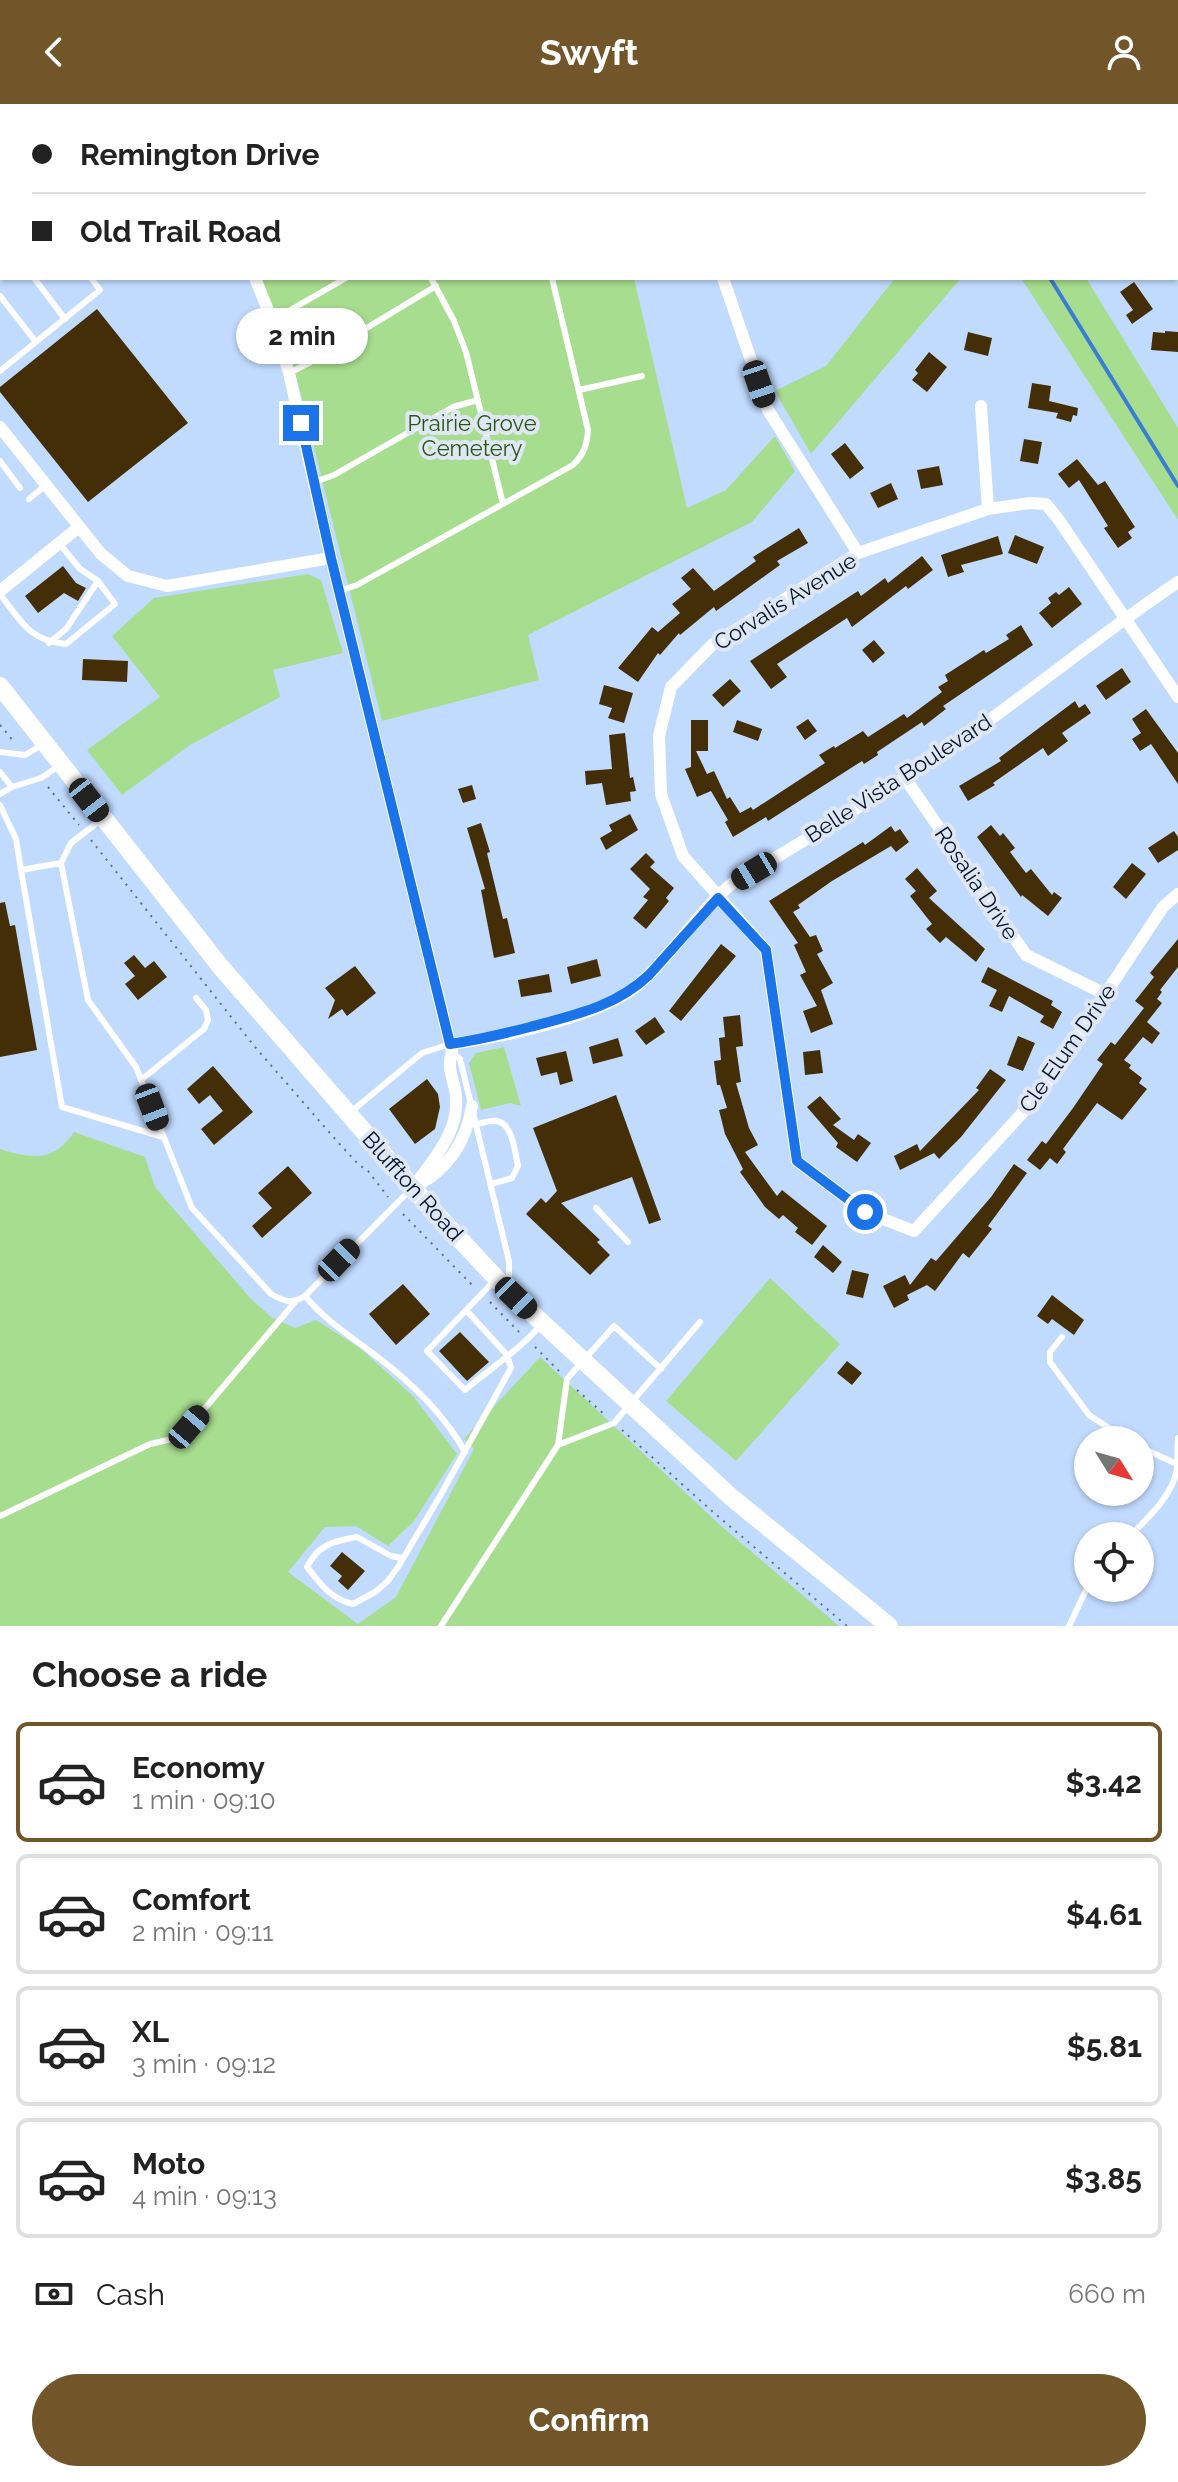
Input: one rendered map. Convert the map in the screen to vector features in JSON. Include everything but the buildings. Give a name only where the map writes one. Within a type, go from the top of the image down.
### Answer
[{"type":"main road","name":"Bluffton Road","points":[[3,695],[62,764],[220,966],[413,1188],[503,1285],[581,1361],[742,1507],[889,1626]]},
{"type":"street","points":[[256,280],[289,373],[451,1048],[448,1061],[456,1098],[449,1137],[413,1188]]},
{"type":"street","points":[[724,280],[768,410],[858,553]]},
{"type":"street","points":[[981,406],[988,509]]},
{"type":"street","points":[[0,427],[101,554],[128,576],[167,586],[331,558]]},
{"type":"street","name":"Corvalis Avenue","points":[[914,1231],[865,1212],[797,1161],[766,950],[683,856],[661,794],[659,736],[671,687],[713,644],[858,553],[988,509],[1046,504],[1125,617]]},
{"type":"street","points":[[0,592],[79,527]]},
{"type":"street","name":"Belle Vista Boulevard","points":[[451,1048],[611,1003],[645,979],[729,886],[905,778],[1032,690],[1125,617],[1178,582]]},
{"type":"street","points":[[1125,617],[1178,697]]},
{"type":"street","name":"Rosalia Drive","points":[[905,778],[1026,955],[1105,994]]},
{"type":"street","name":"Cle Elum Drive","points":[[914,1231],[1038,1096],[1163,907],[1178,894]]},
{"type":"street","points":[[413,1188],[449,1163],[459,1147],[472,1106]]},
{"type":"lane","points":[[36,280],[65,319]]},
{"type":"lane","points":[[0,371],[100,290],[92,280]]},
{"type":"lane","points":[[272,320],[342,280]]},
{"type":"lane","points":[[432,280],[460,336],[503,504]]},
{"type":"lane","points":[[339,591],[357,585],[573,465],[580,458],[588,430],[552,280]]},
{"type":"lane","points":[[289,373],[436,286]]},
{"type":"lane","points":[[0,296],[36,342]]},
{"type":"lane","points":[[0,357],[7,365]]},
{"type":"lane","points":[[579,390],[642,376]]},
{"type":"lane","points":[[315,482],[334,475],[453,407],[478,400]]},
{"type":"lane","points":[[0,461],[20,488]]},
{"type":"lane","points":[[29,499],[46,485]]},
{"type":"lane","points":[[0,592],[32,635],[49,643],[66,644],[115,604],[98,581],[80,569],[59,543]]},
{"type":"lane","points":[[49,643],[66,629],[98,581]]},
{"type":"lane","points":[[0,752],[25,755],[45,743]]},
{"type":"lane","points":[[0,794],[41,778],[62,764]]},
{"type":"lane","points":[[0,772],[12,787]]},
{"type":"lane","points":[[0,805],[16,839],[62,1107],[163,1137]]},
{"type":"lane","points":[[103,818],[71,843],[61,863],[88,1000],[136,1067],[192,1208],[271,1294],[284,1301],[295,1302]]},
{"type":"lane","points":[[21,870],[61,863]]},
{"type":"lane","points":[[141,1080],[204,1029],[208,1020],[206,1010],[196,998]]},
{"type":"lane","points":[[349,1114],[422,1053],[451,1048],[460,1059],[509,1261],[503,1285],[467,1311],[427,1351],[465,1390],[528,1340],[543,1324]]},
{"type":"lane","points":[[477,1124],[497,1121],[504,1125],[509,1131],[515,1154],[517,1172],[512,1178],[491,1184]]},
{"type":"lane","points":[[0,1516],[150,1444],[168,1440],[189,1427],[295,1302],[305,1296],[413,1188]]},
{"type":"lane","points":[[596,1208],[628,1242]]},
{"type":"lane","points":[[305,1296],[320,1314],[402,1378],[444,1422],[465,1452]]},
{"type":"lane","points":[[402,1558],[391,1556],[357,1537],[321,1547],[313,1554],[307,1567],[338,1601],[353,1604],[364,1600],[387,1582],[402,1558],[511,1368],[507,1355],[467,1311]]},
{"type":"lane","points":[[558,1445],[614,1423],[700,1322]]},
{"type":"lane","points":[[441,1626],[558,1445],[567,1379],[581,1361],[614,1326],[661,1369]]},
{"type":"lane","points":[[1062,1337],[1050,1352],[1050,1362],[1089,1415],[1102,1426]]},
{"type":"lane","points":[[1145,1522],[1167,1493],[1177,1470],[1178,1438]]},
{"type":"lane","points":[[1154,1453],[1177,1464]]},
{"type":"lane","points":[[1069,1626],[1080,1602]]},
{"type":"green space","name":"Prairie Grove Cemetery","points":[[262,280],[634,280],[687,508],[726,490],[775,436],[795,471],[752,522],[528,635],[539,680],[382,721],[284,335]]},
{"type":"green space","points":[[893,280],[959,280],[811,454],[775,391],[826,366]]},
{"type":"green space","points":[[1022,280],[1087,280],[1178,428],[1178,520]]},
{"type":"green space","points":[[308,574],[321,580],[343,653],[273,670],[280,697],[190,745],[122,795],[87,750],[160,697],[112,636],[154,598]]},
{"type":"green space","points":[[504,1047],[521,1106],[510,1103],[481,1110],[469,1063],[476,1053]]},
{"type":"green space","points":[[74,1132],[145,1157],[155,1187],[250,1298],[271,1317],[295,1328],[316,1320],[360,1348],[413,1396],[457,1454],[414,1521],[388,1546],[356,1526],[325,1527],[288,1572],[358,1624],[396,1597],[474,1449],[464,1439],[540,1357],[720,1525],[839,1626],[0,1626],[0,1149],[42,1156],[58,1149]]},
{"type":"green space","points":[[770,1278],[840,1344],[736,1461],[666,1401]]},
{"type":"waterway","points":[[1051,280],[1178,486]]},
{"type":"route","points":[[301,423],[450,1044],[476,1041],[611,1003],[649,975],[718,898],[766,950],[797,1161],[865,1212]]}]
